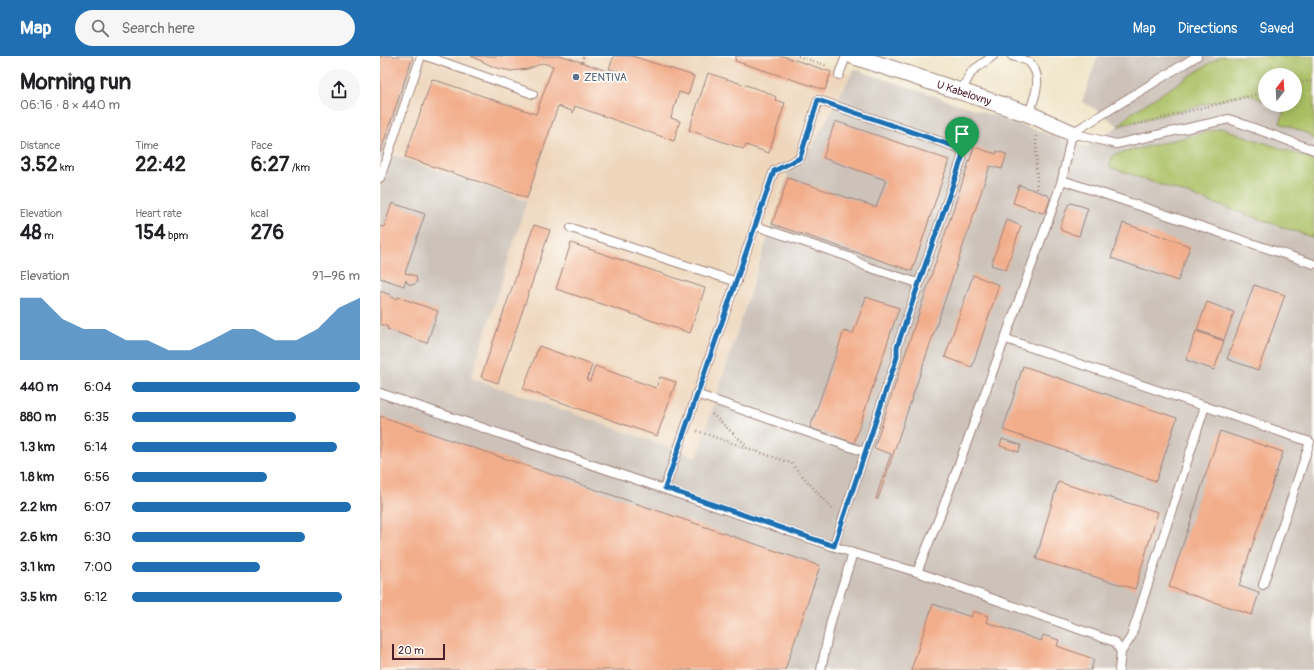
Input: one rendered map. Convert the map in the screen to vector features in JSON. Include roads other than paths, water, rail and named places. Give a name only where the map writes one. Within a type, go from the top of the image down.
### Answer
[{"type":"street","name":"U Kabelovny","points":[[853,56],[1029,114],[1072,133]]},
{"type":"lane","points":[[380,178],[421,56]]},
{"type":"lane","points":[[426,56],[533,94]]},
{"type":"lane","points":[[839,72],[846,56]]},
{"type":"lane","points":[[961,91],[972,71],[993,56]]},
{"type":"lane","points":[[1012,56],[1029,62],[1034,70],[1038,86],[1029,114]]},
{"type":"lane","points":[[917,572],[941,513],[1006,339],[1062,180],[1072,133],[1196,56]]},
{"type":"lane","points":[[665,488],[696,394],[737,282],[774,171],[800,158],[818,100],[959,148],[962,151],[962,158],[918,283],[897,347],[897,357],[834,546]]},
{"type":"lane","points":[[1072,133],[1116,144],[1229,119],[1314,150]]},
{"type":"lane","points":[[1062,180],[1314,264]]},
{"type":"lane","points":[[756,226],[849,257],[866,266],[918,283]]},
{"type":"lane","points":[[571,228],[737,282]]},
{"type":"lane","points":[[1006,339],[1310,442],[1263,585]]},
{"type":"lane","points":[[380,392],[834,546],[917,572],[1115,642],[1121,652]]},
{"type":"lane","points":[[696,394],[865,452]]},
{"type":"lane","points":[[1119,670],[1121,652],[1131,637],[1205,406]]},
{"type":"lane","points":[[821,670],[831,621],[853,552]]},
{"type":"place","name":"ZENTIVA","points":[[576,77]]}]
